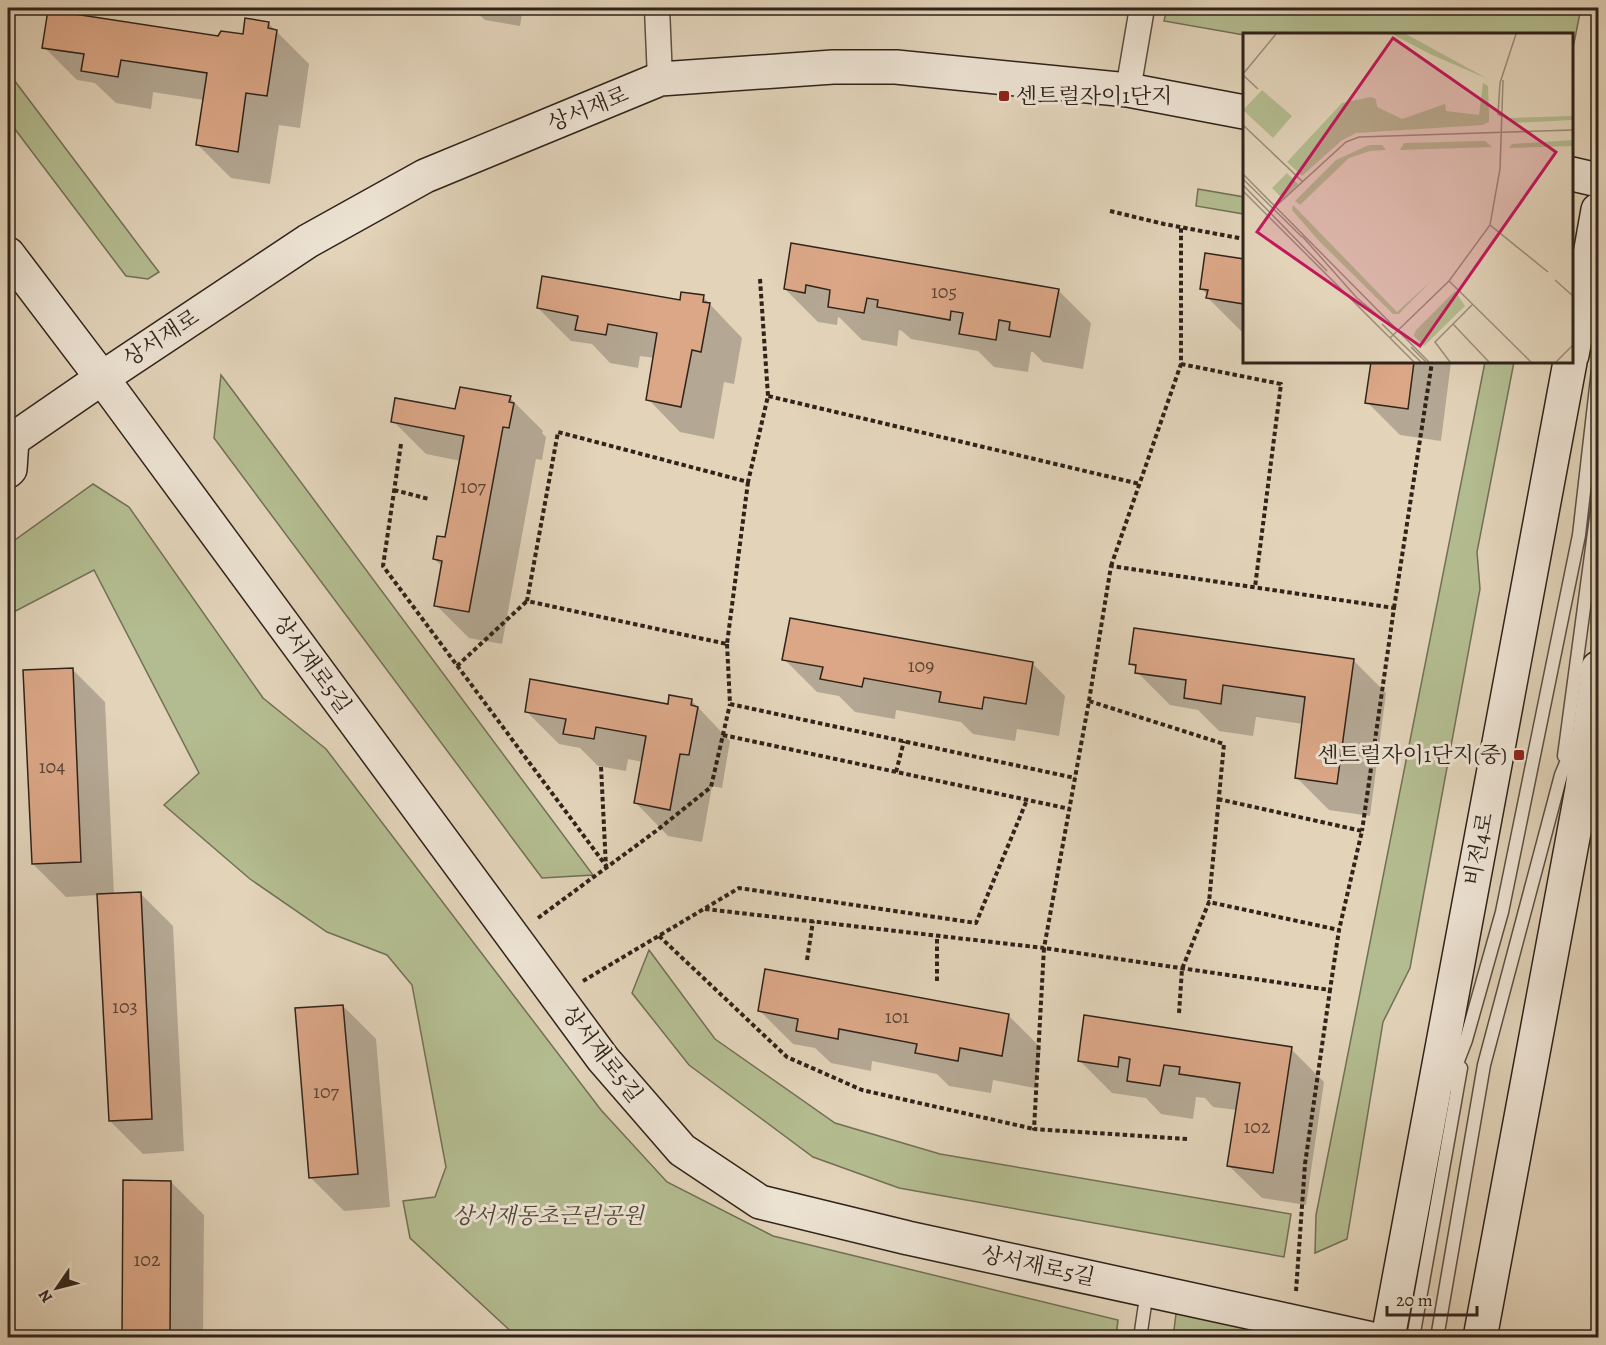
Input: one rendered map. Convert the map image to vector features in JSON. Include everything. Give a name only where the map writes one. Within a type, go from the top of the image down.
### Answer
[{"type":"street","points":[[657,8],[660,79]]},
{"type":"street","points":[[1128,90],[1143,8]]},
{"type":"street","name":"상서재로","points":[[9,450],[102,378],[308,241],[425,176],[660,79],[833,67],[896,66],[1128,90],[1243,112]]},
{"type":"street","points":[[1573,174],[1599,180]]},
{"type":"street","points":[[1573,350],[1599,210]]},
{"type":"street","name":"상서재로5길","points":[[8,254],[102,378],[603,1059],[682,1150],[760,1202],[908,1238],[1368,1338]]},
{"type":"street","name":"비전4로","points":[[1389,1338],[1570,363]]},
{"type":"street","points":[[1480,1338],[1582,789],[1596,682]]},
{"type":"lane","points":[[1413,1338],[1466,1040],[1502,912],[1579,535],[1599,370]]},
{"type":"lane","points":[[1561,775],[1599,503]]},
{"type":"lane","points":[[1437,1338],[1484,1065],[1561,775],[1596,682]]},
{"type":"lane","points":[[1423,1150],[1466,1040]]},
{"type":"lane","points":[[1140,1338],[1147,1290]]},
{"type":"path","points":[[1110,211],[1243,239]]},
{"type":"path","points":[[1034,1129],[1044,948],[1111,566],[1181,364],[1181,227]]},
{"type":"path","points":[[513,936],[711,787],[730,704],[727,644],[748,482],[768,396],[760,279]]},
{"type":"path","points":[[1294,1322],[1305,1164],[1330,990],[1339,930],[1362,831],[1432,363]]},
{"type":"path","points":[[1181,364],[1281,384],[1255,587]]},
{"type":"path","points":[[768,396],[1140,484]]},
{"type":"path","points":[[457,666],[527,601],[558,432],[748,482]]},
{"type":"path","points":[[401,444],[382,566],[606,867]]},
{"type":"path","points":[[394,490],[429,499]]},
{"type":"path","points":[[1111,566],[1394,608]]},
{"type":"path","points":[[527,601],[727,644]]},
{"type":"path","points":[[1089,701],[1224,744],[1209,902],[1182,969],[1179,1013]]},
{"type":"path","points":[[730,704],[1075,778]]},
{"type":"path","points":[[723,735],[1070,809]]},
{"type":"path","points":[[896,772],[904,741]]},
{"type":"path","points":[[601,767],[606,867]]},
{"type":"path","points":[[1218,799],[1362,831]]},
{"type":"path","points":[[557,997],[740,888],[976,923],[1027,800]]},
{"type":"path","points":[[1209,902],[1339,930]]},
{"type":"path","points":[[705,909],[1044,948],[1330,990]]},
{"type":"path","points":[[807,960],[813,921]]},
{"type":"path","points":[[659,936],[787,1057],[862,1090],[1034,1129],[1187,1139]]},
{"type":"path","points":[[937,936],[937,981]]},
{"type":"green space","points":[[1167,8],[1581,8],[1573,48],[1573,33],[1243,33],[1243,35],[1164,21]]},
{"type":"green space","points":[[8,72],[159,272],[148,279],[126,276],[8,120]]},
{"type":"green space","points":[[1198,189],[1243,197],[1243,214],[1196,206]]},
{"type":"green space","points":[[1485,363],[1514,363],[1477,552],[1480,589],[1410,968],[1383,1022],[1347,1239],[1315,1253],[1316,1215]]},
{"type":"green space","points":[[221,375],[593,875],[542,878],[214,438]]},
{"type":"green space","name":"상서재동초근린공원","points":[[93,484],[129,507],[263,698],[326,749],[601,1110],[667,1182],[773,1236],[1118,1320],[1116,1337],[517,1337],[410,1238],[403,1201],[435,1197],[446,1167],[412,985],[387,955],[327,932],[250,879],[164,805],[199,773],[94,570],[8,615],[8,545]]},
{"type":"green space","points":[[649,950],[715,1039],[835,1123],[940,1154],[1291,1214],[1284,1257],[899,1188],[813,1157],[689,1065],[632,993]]},
{"type":"green space","points":[[1177,1306],[1322,1338],[1173,1338]]},
{"type":"building","points":[[48,10],[218,36],[221,31],[243,34],[245,18],[269,22],[268,28],[277,30],[267,96],[246,93],[238,152],[196,145],[207,73],[121,60],[118,77],[81,71],[84,54],[42,48]]},
{"type":"building","points":[[791,243],[1059,289],[1050,337],[1009,330],[1010,322],[999,320],[996,340],[959,334],[963,313],[951,311],[950,320],[877,307],[878,300],[867,298],[864,313],[828,307],[830,290],[806,285],[805,293],[784,289]]},
{"type":"building","points":[[1205,253],[1243,259],[1243,304],[1206,298],[1208,290],[1200,289]]},
{"type":"building","points":[[542,276],[680,300],[681,292],[704,295],[703,302],[710,303],[701,352],[692,350],[681,407],[646,400],[657,333],[608,324],[606,335],[575,330],[578,316],[537,308]]},
{"type":"building","points":[[1371,363],[1414,363],[1408,409],[1365,403]]},
{"type":"building","points":[[460,387],[511,396],[509,402],[514,403],[509,428],[503,427],[469,612],[434,606],[442,561],[433,559],[437,536],[445,537],[464,436],[391,422],[395,398],[455,409]]},
{"type":"building","points":[[790,618],[1033,662],[1026,704],[984,697],[982,709],[939,702],[941,692],[864,678],[862,687],[820,679],[823,667],[782,660]]},
{"type":"building","points":[[1134,628],[1354,659],[1337,784],[1295,778],[1305,697],[1223,685],[1221,704],[1184,698],[1186,680],[1135,673],[1136,665],[1129,664]]},
{"type":"building","points":[[73,668],[81,862],[32,864],[23,670]]},
{"type":"building","points":[[530,679],[668,704],[669,695],[692,699],[691,705],[698,707],[689,755],[680,754],[670,810],[634,803],[646,736],[596,727],[594,739],[563,734],[566,719],[525,712]]},
{"type":"building","points":[[141,892],[152,1119],[109,1121],[97,894]]},
{"type":"building","points":[[765,969],[1009,1014],[1002,1056],[960,1048],[958,1061],[915,1053],[917,1044],[839,1029],[838,1039],[796,1031],[798,1019],[758,1011]]},
{"type":"building","points":[[343,1005],[358,1174],[309,1178],[295,1008]]},
{"type":"building","points":[[1084,1015],[1292,1047],[1273,1173],[1227,1166],[1240,1083],[1179,1074],[1180,1067],[1164,1065],[1160,1086],[1127,1081],[1130,1059],[1119,1057],[1118,1067],[1078,1061]]},
{"type":"building","points":[[123,1180],[171,1181],[170,1338],[122,1338]]},
{"type":"building","points":[[358,1332],[400,1332],[400,1338],[358,1338]]},
{"type":"place","name":"센트럴자이1단지","points":[[1004,96]]},
{"type":"place","name":"센트럴자이1단지(중)","points":[[1519,755]]}]
